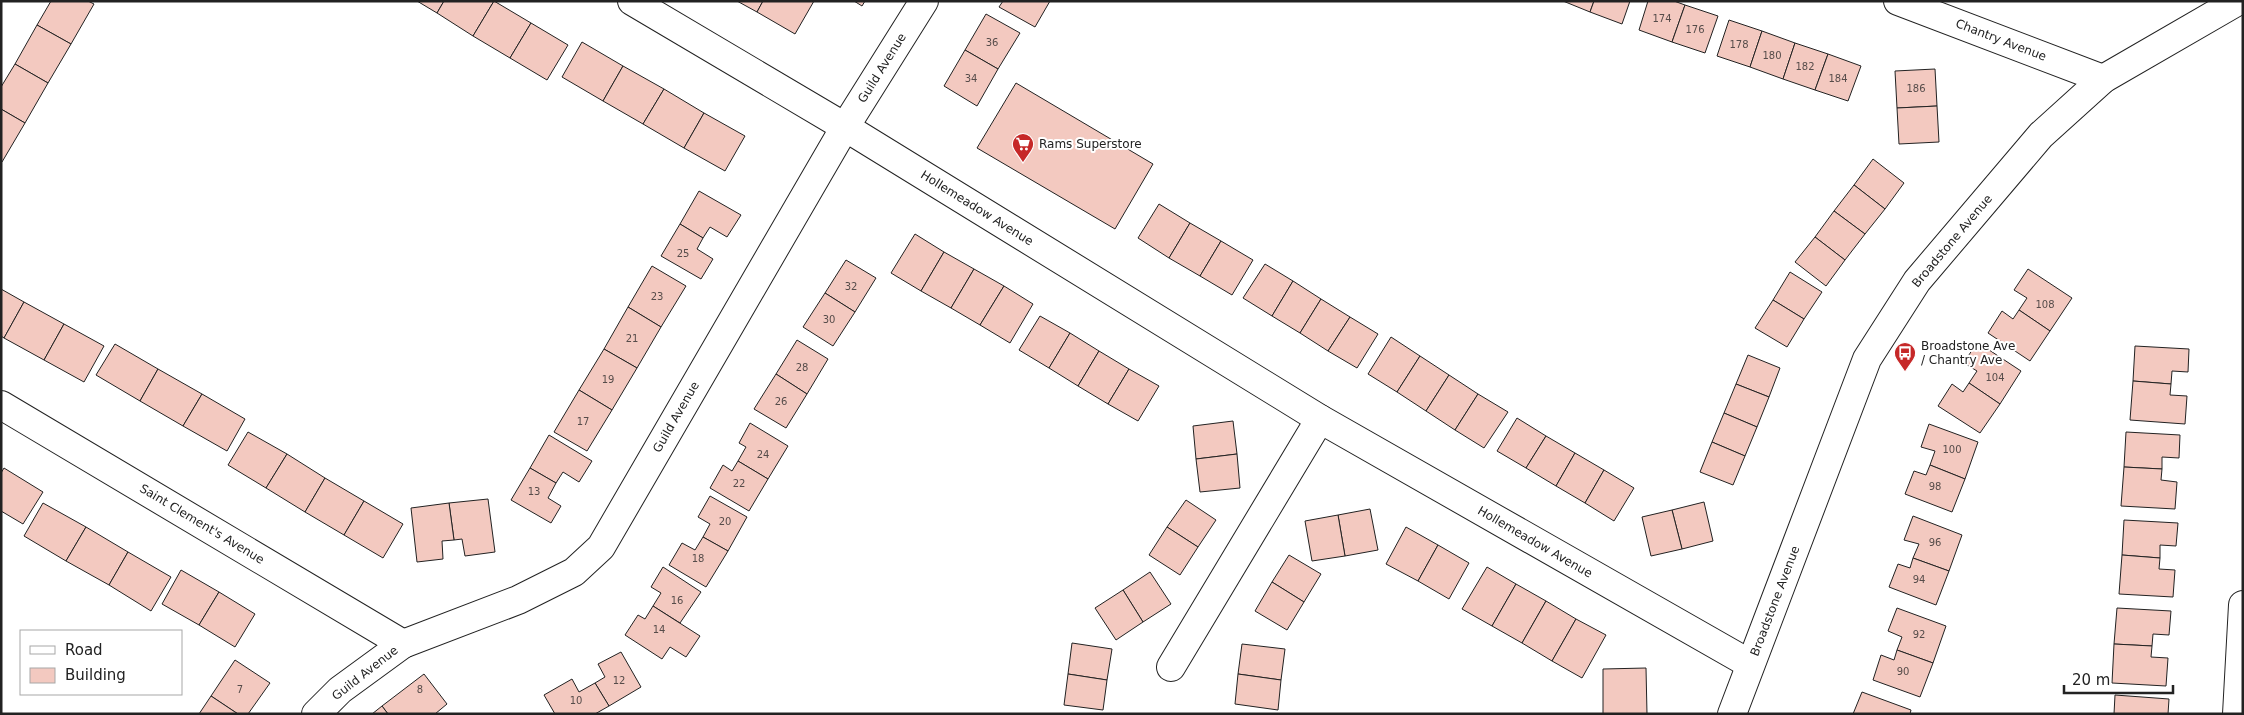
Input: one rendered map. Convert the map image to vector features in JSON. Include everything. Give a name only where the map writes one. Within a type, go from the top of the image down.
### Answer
[{"type":"street","name":"Hollemeadow Avenue","points":[[632,1],[845,127],[1320,420],[1750,664]]},
{"type":"street","name":"Guild Avenue","points":[[316,714],[340,690],[403,644],[518,600],[574,572],[601,547],[845,127],[924,1]]},
{"type":"street","name":"Chantry Avenue","points":[[1898,1],[2103,78]]},
{"type":"street","name":"Broadstone Avenue","points":[[1732,714],[1867,359],[1917,281],[2041,135],[2103,78],[2239,8]]},
{"type":"street","name":"Saint Clement's Avenue","points":[[1,405],[403,644]]},
{"type":"street","points":[[1171,668],[1320,420]]},
{"type":"street","points":[[2237,714],[2243,605]]},
{"type":"building","points":[[51,1],[88,1],[94,4],[71,44],[37,25]]},
{"type":"building","points":[[417,1],[444,1],[437,13]]},
{"type":"building","points":[[444,1],[494,1],[473,36],[437,13]]},
{"type":"building","points":[[494,1],[531,23],[510,58],[473,36]]},
{"type":"building","points":[[737,1],[763,1],[757,12]]},
{"type":"building","points":[[763,1],[814,1],[795,34],[757,12]]},
{"type":"building","points":[[854,1],[865,1],[862,6]]},
{"type":"building","points":[[1003,1],[1050,1],[1035,27],[999,7]]},
{"type":"building","points":[[1563,1],[1594,1],[1590,12]]},
{"type":"building","points":[[1594,1],[1630,1],[1622,24],[1590,12]]},
{"type":"building","points":[[1648,1],[1674,1],[1685,5],[1672,42],[1639,30]]},
{"type":"building","points":[[1685,5],[1718,16],[1705,53],[1672,42]]},
{"type":"building","points":[[986,14],[1020,33],[998,69],[965,50]]},
{"type":"building","points":[[1729,20],[1762,31],[1750,67],[1717,56]]},
{"type":"building","points":[[531,23],[568,45],[547,80],[510,58]]},
{"type":"building","points":[[37,25],[71,44],[48,83],[15,64]]},
{"type":"building","points":[[1762,31],[1795,43],[1783,79],[1750,67]]},
{"type":"building","points":[[582,42],[623,66],[603,101],[562,77]]},
{"type":"building","points":[[1795,43],[1828,54],[1815,90],[1783,79]]},
{"type":"building","points":[[965,50],[998,69],[977,106],[944,86]]},
{"type":"building","points":[[1828,54],[1861,66],[1848,101],[1815,90]]},
{"type":"building","points":[[15,64],[48,83],[25,123],[1,109],[1,87]]},
{"type":"building","points":[[623,66],[664,89],[643,124],[603,101]]},
{"type":"building","points":[[1935,69],[1937,106],[1897,108],[1895,71]]},
{"type":"building","points":[[1016,83],[1153,164],[1115,229],[977,148]]},
{"type":"building","points":[[664,89],[704,113],[684,148],[643,124]]},
{"type":"building","points":[[1937,106],[1939,142],[1899,144],[1897,108]]},
{"type":"building","points":[[1,109],[25,123],[2,162],[1,162]]},
{"type":"building","points":[[704,113],[745,136],[725,171],[684,148]]},
{"type":"building","points":[[1873,159],[1904,183],[1885,209],[1854,185]]},
{"type":"building","points":[[1854,185],[1885,209],[1865,234],[1834,211]]},
{"type":"building","points":[[699,191],[741,215],[727,237],[710,227],[703,238],[680,224]]},
{"type":"building","points":[[1159,204],[1190,223],[1169,258],[1138,238]]},
{"type":"building","points":[[1834,211],[1865,234],[1845,260],[1815,237]]},
{"type":"building","points":[[1190,223],[1221,241],[1200,276],[1169,258]]},
{"type":"building","points":[[680,224],[703,238],[697,249],[713,259],[701,279],[661,256]]},
{"type":"building","points":[[915,234],[944,252],[921,291],[891,273]]},
{"type":"building","points":[[1815,237],[1845,260],[1826,286],[1795,262]]},
{"type":"building","points":[[1221,241],[1253,260],[1232,295],[1200,276]]},
{"type":"building","points":[[944,252],[974,269],[951,308],[921,291]]},
{"type":"building","points":[[846,260],[876,278],[855,312],[825,293]]},
{"type":"building","points":[[1265,264],[1293,281],[1272,316],[1243,298]]},
{"type":"building","points":[[652,266],[686,286],[661,327],[628,307]]},
{"type":"building","points":[[974,269],[1004,286],[980,325],[951,308]]},
{"type":"building","points":[[2028,269],[2072,298],[2050,331],[2019,310],[2027,298],[2014,290]]},
{"type":"building","points":[[1790,272],[1822,292],[1804,319],[1773,300]]},
{"type":"building","points":[[1293,281],[1321,299],[1300,333],[1272,316]]},
{"type":"building","points":[[1004,286],[1033,304],[1010,343],[980,325]]},
{"type":"building","points":[[1,289],[24,302],[4,338],[1,336]]},
{"type":"building","points":[[825,293],[855,312],[833,346],[803,327]]},
{"type":"building","points":[[1321,299],[1350,317],[1328,351],[1300,333]]},
{"type":"building","points":[[1773,300],[1804,319],[1787,347],[1755,328]]},
{"type":"building","points":[[24,302],[64,324],[44,360],[4,338]]},
{"type":"building","points":[[628,307],[661,327],[637,368],[604,349]]},
{"type":"building","points":[[2019,310],[2050,331],[2030,361],[1988,333],[2002,311],[2013,319]]},
{"type":"building","points":[[1040,316],[1070,333],[1049,368],[1019,350]]},
{"type":"building","points":[[1350,317],[1378,334],[1357,368],[1328,351]]},
{"type":"building","points":[[64,324],[104,346],[84,382],[44,360]]},
{"type":"building","points":[[1070,333],[1099,351],[1078,386],[1049,368]]},
{"type":"building","points":[[1391,337],[1420,356],[1397,392],[1368,374]]},
{"type":"building","points":[[797,340],[828,359],[807,394],[776,374]]},
{"type":"building","points":[[1977,342],[2021,371],[2000,404],[1969,383],[1977,371],[1964,363]]},
{"type":"building","points":[[115,344],[158,369],[140,401],[96,375]]},
{"type":"building","points":[[2135,346],[2189,349],[2188,372],[2172,371],[2171,384],[2133,381]]},
{"type":"building","points":[[604,349],[637,368],[612,410],[579,390]]},
{"type":"building","points":[[1099,351],[1129,369],[1108,404],[1078,386]]},
{"type":"building","points":[[1748,355],[1780,368],[1769,397],[1736,384]]},
{"type":"building","points":[[1420,356],[1449,375],[1426,411],[1397,392]]},
{"type":"building","points":[[158,369],[202,394],[183,426],[140,401]]},
{"type":"building","points":[[1129,369],[1159,386],[1138,421],[1108,404]]},
{"type":"building","points":[[776,374],[807,394],[786,428],[754,409]]},
{"type":"building","points":[[1449,375],[1478,394],[1455,430],[1426,411]]},
{"type":"building","points":[[2133,381],[2171,384],[2170,395],[2187,396],[2185,424],[2130,420]]},
{"type":"building","points":[[1969,383],[2000,404],[1980,433],[1938,406],[1952,384],[1963,392]]},
{"type":"building","points":[[1736,384],[1769,397],[1757,427],[1724,413]]},
{"type":"building","points":[[579,390],[612,410],[587,451],[554,432]]},
{"type":"building","points":[[202,394],[245,419],[227,451],[183,426]]},
{"type":"building","points":[[1478,394],[1508,412],[1484,448],[1455,430]]},
{"type":"building","points":[[1724,413],[1757,427],[1745,456],[1712,442]]},
{"type":"building","points":[[1517,418],[1546,436],[1526,468],[1497,451]]},
{"type":"building","points":[[1233,421],[1237,454],[1196,459],[1193,426]]},
{"type":"building","points":[[750,423],[788,446],[768,479],[738,461],[746,447],[739,443]]},
{"type":"building","points":[[1929,424],[1978,442],[1965,479],[1930,465],[1935,451],[1921,447]]},
{"type":"building","points":[[248,432],[287,454],[266,488],[228,465]]},
{"type":"building","points":[[2126,432],[2180,435],[2179,458],[2162,457],[2162,469],[2124,467]]},
{"type":"building","points":[[549,435],[592,461],[579,482],[563,472],[556,483],[530,468]]},
{"type":"building","points":[[1546,436],[1575,453],[1556,486],[1526,468]]},
{"type":"building","points":[[1712,442],[1745,456],[1733,485],[1700,472]]},
{"type":"building","points":[[1575,453],[1604,470],[1585,503],[1556,486]]},
{"type":"building","points":[[287,454],[325,478],[305,512],[266,488]]},
{"type":"building","points":[[1237,454],[1240,488],[1200,492],[1196,459]]},
{"type":"building","points":[[738,461],[768,479],[749,511],[710,488],[723,465],[732,471]]},
{"type":"building","points":[[1930,465],[1965,479],[1952,512],[1905,494],[1914,471],[1926,475]]},
{"type":"building","points":[[2124,467],[2162,469],[2161,480],[2177,482],[2175,509],[2121,506]]},
{"type":"building","points":[[4,468],[43,492],[23,524],[1,511],[1,473]]},
{"type":"building","points":[[530,468],[556,483],[548,498],[561,506],[551,523],[511,500]]},
{"type":"building","points":[[1604,470],[1634,488],[1614,521],[1585,503]]},
{"type":"building","points":[[325,478],[364,501],[344,535],[305,512]]},
{"type":"building","points":[[710,496],[747,517],[728,551],[703,537],[710,524],[698,517]]},
{"type":"building","points":[[488,499],[495,552],[465,556],[462,539],[454,540],[449,503]]},
{"type":"building","points":[[1186,500],[1216,520],[1198,547],[1167,527]]},
{"type":"building","points":[[364,501],[403,524],[383,558],[344,535]]},
{"type":"building","points":[[1704,502],[1713,541],[1682,549],[1672,510]]},
{"type":"building","points":[[43,503],[86,527],[66,561],[24,536]]},
{"type":"building","points":[[449,503],[454,540],[442,541],[443,559],[417,562],[411,508]]},
{"type":"building","points":[[1370,509],[1378,550],[1345,556],[1338,515]]},
{"type":"building","points":[[1672,510],[1682,549],[1651,556],[1642,517]]},
{"type":"building","points":[[1338,515],[1345,556],[1312,561],[1305,521]]},
{"type":"building","points":[[1913,516],[1962,535],[1949,571],[1913,558],[1919,544],[1904,540]]},
{"type":"building","points":[[2124,520],[2178,523],[2176,546],[2160,545],[2160,558],[2122,555]]},
{"type":"building","points":[[86,527],[128,552],[109,585],[66,561]]},
{"type":"building","points":[[1167,527],[1198,547],[1180,575],[1149,555]]},
{"type":"building","points":[[1406,527],[1438,545],[1418,581],[1386,564]]},
{"type":"building","points":[[703,537],[728,551],[706,587],[669,565],[682,543],[695,550]]},
{"type":"building","points":[[1438,545],[1469,563],[1449,599],[1418,581]]},
{"type":"building","points":[[128,552],[171,577],[151,611],[109,585]]},
{"type":"building","points":[[1289,555],[1321,574],[1304,602],[1272,582]]},
{"type":"building","points":[[2122,555],[2160,558],[2159,569],[2175,570],[2173,597],[2119,594]]},
{"type":"building","points":[[1913,558],[1949,571],[1936,605],[1889,587],[1898,564],[1910,568]]},
{"type":"building","points":[[663,567],[701,592],[680,623],[653,606],[661,593],[651,587]]},
{"type":"building","points":[[1487,567],[1516,584],[1492,626],[1462,609]]},
{"type":"building","points":[[181,570],[219,592],[199,625],[162,604]]},
{"type":"building","points":[[1150,572],[1171,604],[1143,622],[1123,590]]},
{"type":"building","points":[[1272,582],[1304,602],[1287,630],[1255,611]]},
{"type":"building","points":[[1516,584],[1546,601],[1522,643],[1492,626]]},
{"type":"building","points":[[1123,590],[1143,622],[1116,640],[1095,608]]},
{"type":"building","points":[[219,592],[255,614],[235,647],[199,625]]},
{"type":"building","points":[[1546,601],[1576,619],[1552,661],[1522,643]]},
{"type":"building","points":[[653,606],[700,636],[686,657],[670,647],[662,659],[625,635],[638,615],[645,619]]},
{"type":"building","points":[[1897,608],[1946,626],[1933,663],[1897,650],[1902,637],[1888,631]]},
{"type":"building","points":[[2117,608],[2171,611],[2169,635],[2153,634],[2152,646],[2114,644]]},
{"type":"building","points":[[1576,619],[1606,635],[1582,678],[1552,661]]},
{"type":"building","points":[[1072,643],[1112,649],[1107,680],[1068,674]]},
{"type":"building","points":[[1242,644],[1285,649],[1281,680],[1238,674]]},
{"type":"building","points":[[2114,644],[2152,646],[2151,657],[2168,658],[2166,686],[2112,683]]},
{"type":"building","points":[[1897,650],[1933,663],[1920,697],[1873,680],[1881,655],[1894,660]]},
{"type":"building","points":[[621,652],[641,687],[609,706],[595,683],[605,677],[598,664]]},
{"type":"building","points":[[235,660],[270,683],[248,714],[238,714],[211,696]]},
{"type":"building","points":[[1646,668],[1647,714],[1603,714],[1603,669]]},
{"type":"building","points":[[424,674],[447,704],[435,714],[388,714],[382,706]]},
{"type":"building","points":[[1068,674],[1107,680],[1103,710],[1064,705]]},
{"type":"building","points":[[1238,674],[1281,680],[1278,710],[1235,704]]},
{"type":"building","points":[[572,679],[579,692],[595,683],[609,706],[595,714],[555,714],[544,695]]},
{"type":"building","points":[[1862,692],[1911,710],[1910,714],[1853,714]]},
{"type":"building","points":[[2115,695],[2169,699],[2168,714],[2114,714]]},
{"type":"building","points":[[211,696],[238,714],[199,714]]},
{"type":"building","points":[[382,706],[388,714],[372,714]]},
{"type":"place","name":"Rams Superstore","points":[[1023,163]]},
{"type":"place","name":"Broadstone Ave / Chantry Ave","points":[[1905,372]]}]
